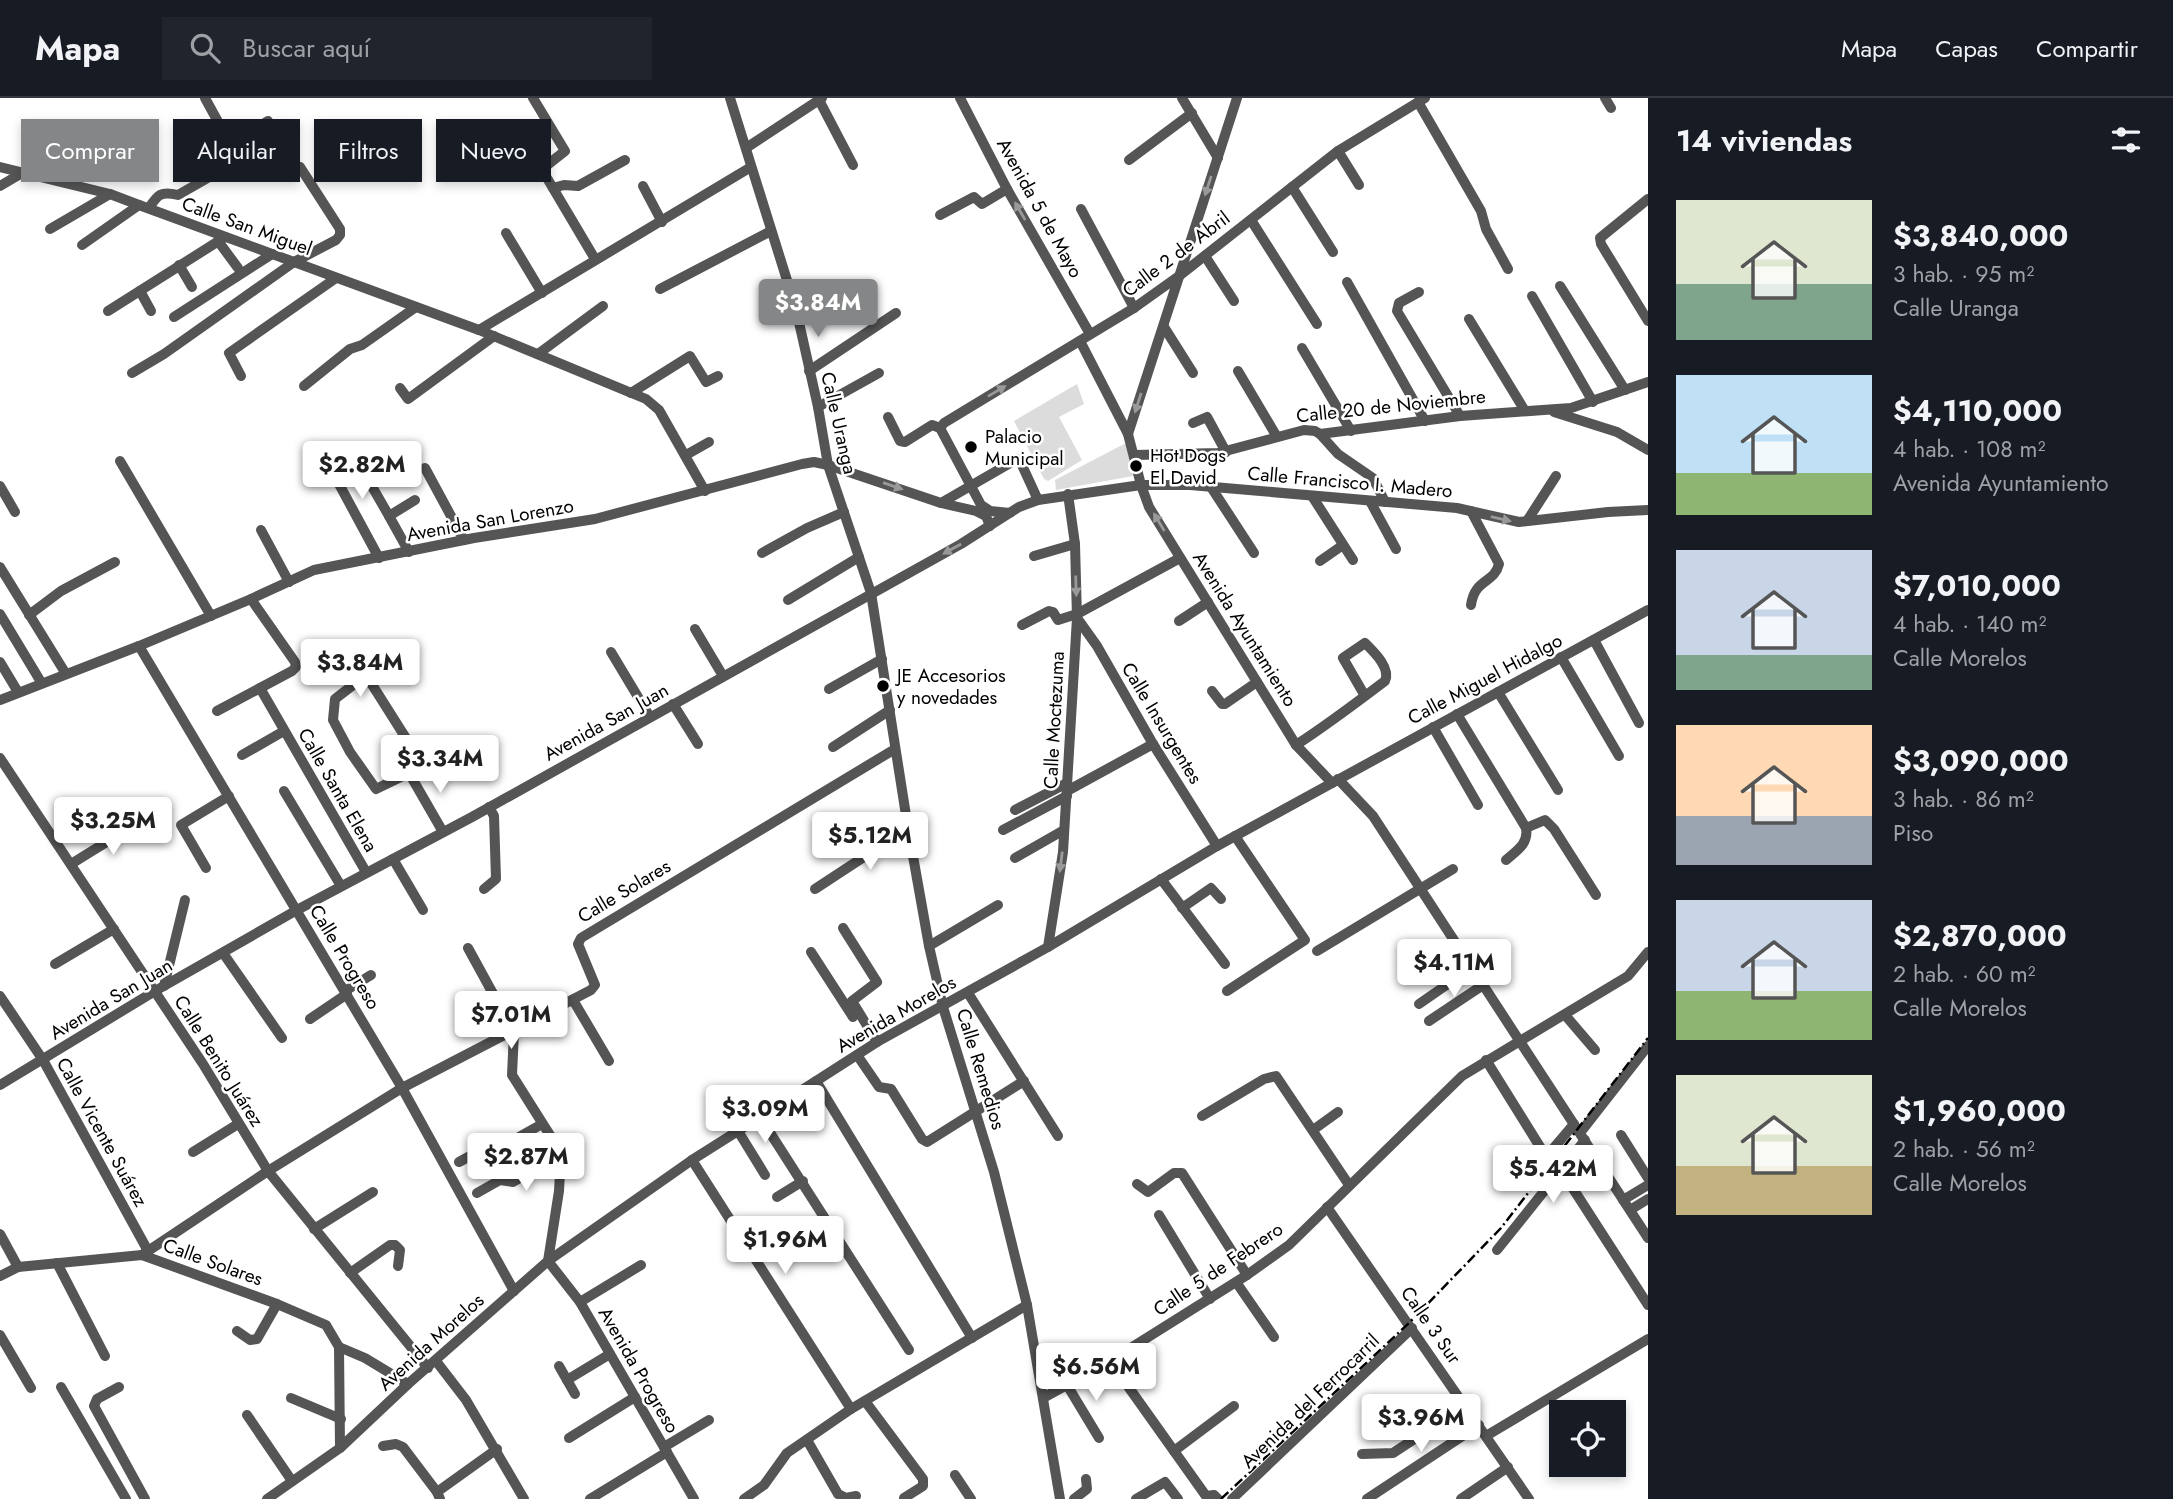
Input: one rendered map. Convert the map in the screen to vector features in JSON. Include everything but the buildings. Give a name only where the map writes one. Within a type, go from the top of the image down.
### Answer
[{"type":"street","points":[[533,98],[565,151],[543,170],[595,259]]},
{"type":"street","name":"Calle Uranga","points":[[730,98],[796,309],[828,465],[871,593]]},
{"type":"street","name":"Avenida 5 de Mayo","points":[[960,98],[1007,189],[1090,334]]},
{"type":"street","points":[[1182,98],[1218,158]]},
{"type":"street","points":[[1128,434],[1237,98]]},
{"type":"street","points":[[1605,98],[1611,108]]},
{"type":"street","points":[[208,99],[218,119]]},
{"type":"street","points":[[746,148],[820,99],[853,165]]},
{"type":"street","points":[[1421,100],[1481,211],[1486,229],[1508,269]]},
{"type":"street","name":"Calle 2 de Abril","points":[[888,417],[900,441],[905,442],[932,425],[940,428],[944,423],[1133,308],[1179,276],[1338,151],[1421,100]]},
{"type":"street","points":[[1129,160],[1192,113]]},
{"type":"street","points":[[1338,151],[1359,185]]},
{"type":"street","points":[[554,188],[564,185],[578,186],[625,160]]},
{"type":"street","name":"Calle San Miguel","points":[[0,167],[21,173]]},
{"type":"street","points":[[132,373],[164,354],[294,262],[336,240],[340,229],[300,167]]},
{"type":"street","points":[[479,330],[751,167]]},
{"type":"street","points":[[0,186],[21,174]]},
{"type":"street","name":"Calle San Miguel","points":[[60,182],[110,194],[144,206],[221,239],[272,254],[479,330],[646,399],[659,410],[705,491]]},
{"type":"street","points":[[82,245],[157,195],[165,192],[178,195],[202,182]]},
{"type":"street","points":[[643,186],[662,222]]},
{"type":"street","points":[[1292,187],[1333,252]]},
{"type":"street","points":[[940,215],[974,197],[982,204],[1007,189]]},
{"type":"street","points":[[50,229],[110,194]]},
{"type":"street","points":[[1648,199],[1600,238],[1601,244],[1648,321]]},
{"type":"street","points":[[1081,209],[1133,308]]},
{"type":"street","points":[[1251,220],[1317,324]]},
{"type":"street","points":[[660,289],[771,231]]},
{"type":"street","points":[[506,233],[542,293]]},
{"type":"street","points":[[108,311],[221,239],[237,268]]},
{"type":"street","points":[[174,317],[272,254]]},
{"type":"street","points":[[1205,256],[1234,301]]},
{"type":"street","points":[[179,265],[192,287]]},
{"type":"street","points":[[241,376],[230,358],[229,353],[233,348],[336,278]]},
{"type":"street","points":[[1346,282],[1425,421]]},
{"type":"street","points":[[1560,286],[1625,390]]},
{"type":"street","points":[[140,290],[151,311]]},
{"type":"street","points":[[1419,292],[1399,303],[1397,311],[1460,416]]},
{"type":"street","points":[[1532,296],[1593,402]]},
{"type":"street","points":[[538,354],[603,306]]},
{"type":"street","points":[[304,386],[350,349],[362,345],[416,307]]},
{"type":"street","points":[[809,371],[896,313]]},
{"type":"street","points":[[1469,319],[1525,411]]},
{"type":"street","points":[[1164,327],[1193,373]]},
{"type":"street","points":[[400,388],[408,399],[494,336]]},
{"type":"street","name":"Avenida Ayuntamiento","points":[[1080,341],[1128,434],[1149,507],[1296,745],[1373,816],[1648,1238]]},
{"type":"street","points":[[1302,348],[1351,431]]},
{"type":"street","points":[[631,393],[690,356],[706,382],[718,376]]},
{"type":"street","points":[[1238,371],[1277,437]]},
{"type":"street","points":[[818,407],[879,373]]},
{"type":"street","name":"Calle 20 de Noviembre","points":[[1135,455],[1201,455],[1226,452],[1304,430],[1320,434],[1460,416],[1551,411],[1593,402],[1648,382]]},
{"type":"street","points":[[1551,411],[1617,432],[1648,450]]},
{"type":"street","points":[[1193,422],[1207,417],[1226,452]]},
{"type":"street","points":[[940,428],[981,505],[990,511],[1010,513]]},
{"type":"street","points":[[1320,434],[1338,454],[1373,478],[1384,502]]},
{"type":"street","points":[[686,455],[709,442]]},
{"type":"street","points":[[319,447],[379,558]]},
{"type":"street","points":[[941,503],[1017,459],[1038,500]]},
{"type":"street","points":[[120,461],[211,616]]},
{"type":"street","name":"Avenida San Lorenzo","points":[[0,700],[139,646],[314,570],[464,540],[595,519],[802,464],[814,462],[828,465],[941,503],[982,513],[990,526]]},
{"type":"street","points":[[425,468],[464,540]]},
{"type":"street","points":[[362,469],[409,552]]},
{"type":"street","points":[[1527,522],[1556,476]]},
{"type":"street","name":"Calle Francisco I. Madero","points":[[1010,513],[1038,500],[1141,485],[1211,487],[1384,502],[1471,511],[1527,522],[1648,510]]},
{"type":"street","points":[[1211,487],[1254,553]]},
{"type":"street","points":[[1,491],[15,512]]},
{"type":"street","name":"Calle Moctezuma","points":[[1048,947],[1064,830],[1077,616],[1075,544],[1068,494]]},
{"type":"street","points":[[1312,496],[1353,560]]},
{"type":"street","points":[[389,516],[415,500]]},
{"type":"street","points":[[1370,501],[1396,549]]},
{"type":"street","points":[[1471,511],[1499,564],[1495,573],[1477,586],[1471,605]]},
{"type":"street","points":[[762,553],[807,528],[844,512]]},
{"type":"street","name":"Avenida San Juan","points":[[0,1085],[297,910],[489,807],[1010,513]]},
{"type":"street","points":[[261,530],[289,582]]},
{"type":"street","points":[[1034,556],[1075,544]]},
{"type":"street","points":[[1320,561],[1343,545]]},
{"type":"street","points":[[788,600],[859,557]]},
{"type":"street","points":[[1022,625],[1049,611],[1053,612],[1058,620],[1077,616],[1180,558]]},
{"type":"street","points":[[29,615],[61,591],[115,562]]},
{"type":"street","points":[[0,567],[66,674]]},
{"type":"street","name":"Calle Remedios","points":[[871,593],[929,946],[943,1007],[999,1191],[1027,1305],[1060,1499]]},
{"type":"street","points":[[217,711],[296,667],[251,599]]},
{"type":"street","points":[[1179,621],[1208,602]]},
{"type":"street","name":"Calle Miguel Hidalgo","points":[[1335,781],[1648,610]]},
{"type":"street","points":[[0,614],[41,682]]},
{"type":"street","name":"Calle Insurgentes","points":[[1077,616],[1217,846]]},
{"type":"street","points":[[695,629],[723,676]]},
{"type":"street","points":[[1594,639],[1639,723]]},
{"type":"street","points":[[1296,745],[1336,719],[1385,681],[1388,675],[1365,643],[1343,658],[1365,696]]},
{"type":"street","name":"Calle Progreso","points":[[139,646],[402,1088],[514,1291]]},
{"type":"street","points":[[611,652],[650,717]]},
{"type":"street","points":[[1561,657],[1619,756]]},
{"type":"street","points":[[829,688],[882,659]]},
{"type":"street","points":[[0,662],[18,692]]},
{"type":"street","points":[[366,675],[420,759],[419,765],[409,773],[376,789],[333,720],[335,699],[366,675]]},
{"type":"street","points":[[1212,691],[1222,704],[1225,704],[1257,681]]},
{"type":"street","name":"Calle Santa Elena","points":[[260,688],[366,872]]},
{"type":"street","points":[[1498,692],[1559,790]]},
{"type":"street","points":[[673,704],[698,744]]},
{"type":"street","points":[[833,747],[890,710]]},
{"type":"street","points":[[1457,714],[1525,828],[1527,836],[1524,844],[1506,860]]},
{"type":"street","points":[[1433,727],[1478,805]]},
{"type":"street","points":[[242,755],[284,731]]},
{"type":"street","points":[[1003,830],[1067,790],[1153,744]]},
{"type":"street","name":"Calle Solares","points":[[0,1276],[19,1267],[145,1253],[268,1171],[402,1088],[591,990],[595,985],[578,944],[581,938],[895,749]]},
{"type":"street","name":"Calle Benito Juárez","points":[[0,758],[114,929],[160,989],[268,1171],[350,1273],[466,1400],[524,1499]]},
{"type":"street","points":[[409,773],[443,832]]},
{"type":"street","name":"Avenida Morelos","points":[[267,1499],[340,1448],[408,1384],[548,1261],[692,1160],[874,1044],[968,993],[1217,846],[1335,781]]},
{"type":"street","points":[[1016,810],[1067,790]]},
{"type":"street","points":[[284,791],[341,886]]},
{"type":"street","points":[[206,868],[181,825],[229,796]]},
{"type":"street","points":[[484,889],[496,880],[494,816],[489,807]]},
{"type":"street","points":[[1525,828],[1545,820],[1555,829],[1596,895]]},
{"type":"street","points":[[71,864],[139,822]]},
{"type":"street","points":[[815,889],[908,828]]},
{"type":"street","points":[[1015,858],[1064,830]]},
{"type":"street","points":[[1227,991],[1305,940],[1235,836]]},
{"type":"street","points":[[393,859],[424,910]]},
{"type":"street","points":[[1317,951],[1453,869]]},
{"type":"street","points":[[1161,879],[1225,964]]},
{"type":"street","points":[[1182,908],[1211,888],[1221,899]]},
{"type":"street","points":[[160,989],[185,900]]},
{"type":"street","points":[[929,946],[998,905]]},
{"type":"street","points":[[842,928],[877,982],[854,998],[852,1004],[874,1044]]},
{"type":"street","points":[[55,964],[114,929]]},
{"type":"street","points":[[1414,979],[1458,947]]},
{"type":"street","points":[[468,948],[514,1032],[512,1074],[553,1140],[560,1173],[548,1261]]},
{"type":"street","points":[[811,952],[874,1044]]},
{"type":"street","name":"Calle 5 de Febrero","points":[[1043,1398],[1110,1361],[1210,1299],[1289,1245],[1462,1076],[1628,976],[1648,952]]},
{"type":"street","points":[[223,953],[282,1038]]},
{"type":"street","points":[[1419,1004],[1471,968]]},
{"type":"street","points":[[310,1019],[371,975]]},
{"type":"street","points":[[1429,1021],[1483,985]]},
{"type":"street","points":[[968,993],[1058,1136]]},
{"type":"street","name":"Calle Vicente Suárez","points":[[0,996],[43,1060],[145,1253]]},
{"type":"street","points":[[573,1000],[609,1061]]},
{"type":"street","points":[[1565,1015],[1595,1050]]},
{"type":"street","points":[[1497,1250],[1561,1170],[1580,1132],[1648,1046]]},
{"type":"street","points":[[857,1055],[879,1087],[891,1089],[923,1140],[932,1140],[1024,1081]]},
{"type":"street","points":[[1486,1060],[1542,1150],[1552,1150],[1580,1132]]},
{"type":"street","points":[[1202,1116],[1264,1079],[1276,1076],[1349,1185]]},
{"type":"street","points":[[816,1081],[972,1338]]},
{"type":"street","points":[[1313,1130],[1338,1112]]},
{"type":"street","points":[[760,1117],[909,1350]]},
{"type":"street","points":[[193,1152],[238,1124]]},
{"type":"street","points":[[459,1162],[483,1149],[496,1150],[542,1124]]},
{"type":"street","points":[[738,1130],[765,1175]]},
{"type":"street","points":[[1621,1135],[1648,1178]]},
{"type":"street","points":[[477,1193],[500,1181],[513,1182],[557,1156]]},
{"type":"street","points":[[692,1160],[851,1409]]},
{"type":"street","points":[[1561,1170],[1648,1306]]},
{"type":"street","points":[[1137,1184],[1150,1191],[1177,1171],[1182,1172],[1247,1275]]},
{"type":"street","points":[[777,1197],[803,1181]]},
{"type":"street","points":[[1627,1205],[1648,1185]]},
{"type":"street","points":[[314,1229],[373,1192]]},
{"type":"street","points":[[1627,1205],[1648,1199]]},
{"type":"street","name":"Calle 3 Sur","points":[[1327,1207],[1529,1499]]},
{"type":"street","points":[[1159,1215],[1210,1299]]},
{"type":"street","points":[[0,1234],[19,1267]]},
{"type":"street","points":[[350,1273],[390,1245],[395,1245],[400,1250],[398,1266]]},
{"type":"street","name":"Calle Solares","points":[[145,1253],[326,1325],[339,1347],[365,1358],[408,1384]]},
{"type":"street","name":"Avenida Progreso","points":[[548,1261],[580,1302],[694,1499]]},
{"type":"street","points":[[57,1263],[105,1356]]},
{"type":"street","points":[[580,1302],[641,1265]]},
{"type":"street","points":[[1236,1282],[1274,1337]]},
{"type":"street","points":[[237,1331],[250,1340],[257,1339],[277,1304]]},
{"type":"street","points":[[744,1499],[765,1485],[787,1452],[851,1409],[1027,1305]]},
{"type":"street","name":"Avenida del Ferrocarril","points":[[1232,1499],[1412,1328]]},
{"type":"street","points":[[0,1335],[31,1388]]},
{"type":"street","points":[[1486,1436],[1648,1339]]},
{"type":"street","points":[[339,1347],[340,1448]]},
{"type":"street","points":[[568,1380],[610,1354]]},
{"type":"street","points":[[1110,1361],[1209,1498]]},
{"type":"street","points":[[559,1366],[575,1394]]},
{"type":"street","points":[[1067,1385],[1099,1438]]},
{"type":"street","points":[[61,1387],[126,1499]]},
{"type":"street","points":[[119,1387],[97,1399],[94,1406],[145,1499]]},
{"type":"street","points":[[569,1438],[635,1397]]},
{"type":"street","points":[[291,1398],[341,1419]]},
{"type":"street","points":[[865,1401],[923,1479],[923,1486],[904,1498]]},
{"type":"street","points":[[1362,1454],[1393,1453],[1466,1405]]},
{"type":"street","points":[[1174,1451],[1234,1406]]},
{"type":"street","points":[[247,1415],[292,1481]]},
{"type":"street","points":[[590,1499],[709,1420]]},
{"type":"street","points":[[1367,1499],[1479,1425]]},
{"type":"street","points":[[807,1440],[838,1494],[846,1498],[856,1496]]},
{"type":"street","points":[[383,1446],[396,1444],[403,1447],[439,1495],[497,1449]]},
{"type":"street","points":[[1461,1499],[1508,1468]]},
{"type":"street","points":[[955,1475],[971,1499]]},
{"type":"street","points":[[1074,1499],[1087,1489],[1086,1479]]},
{"type":"street","points":[[1136,1499],[1164,1482],[1178,1499]]},
{"type":"shaded area","points":[[1077,384],[1084,404],[1059,417],[1082,460],[1048,481],[1044,479],[1014,421]]},
{"type":"shaded area","points":[[1126,443],[1133,476],[1056,490],[1055,480]]},
{"type":"railway","points":[[1221,1499],[1409,1323],[1501,1228],[1648,1038]]},
{"type":"place","name":"Palacio Municipal","points":[[971,447]]},
{"type":"place","name":"Hot Dogs El David","points":[[1136,466]]},
{"type":"place","name":"JE Accesorios y novedades","points":[[883,686]]}]
